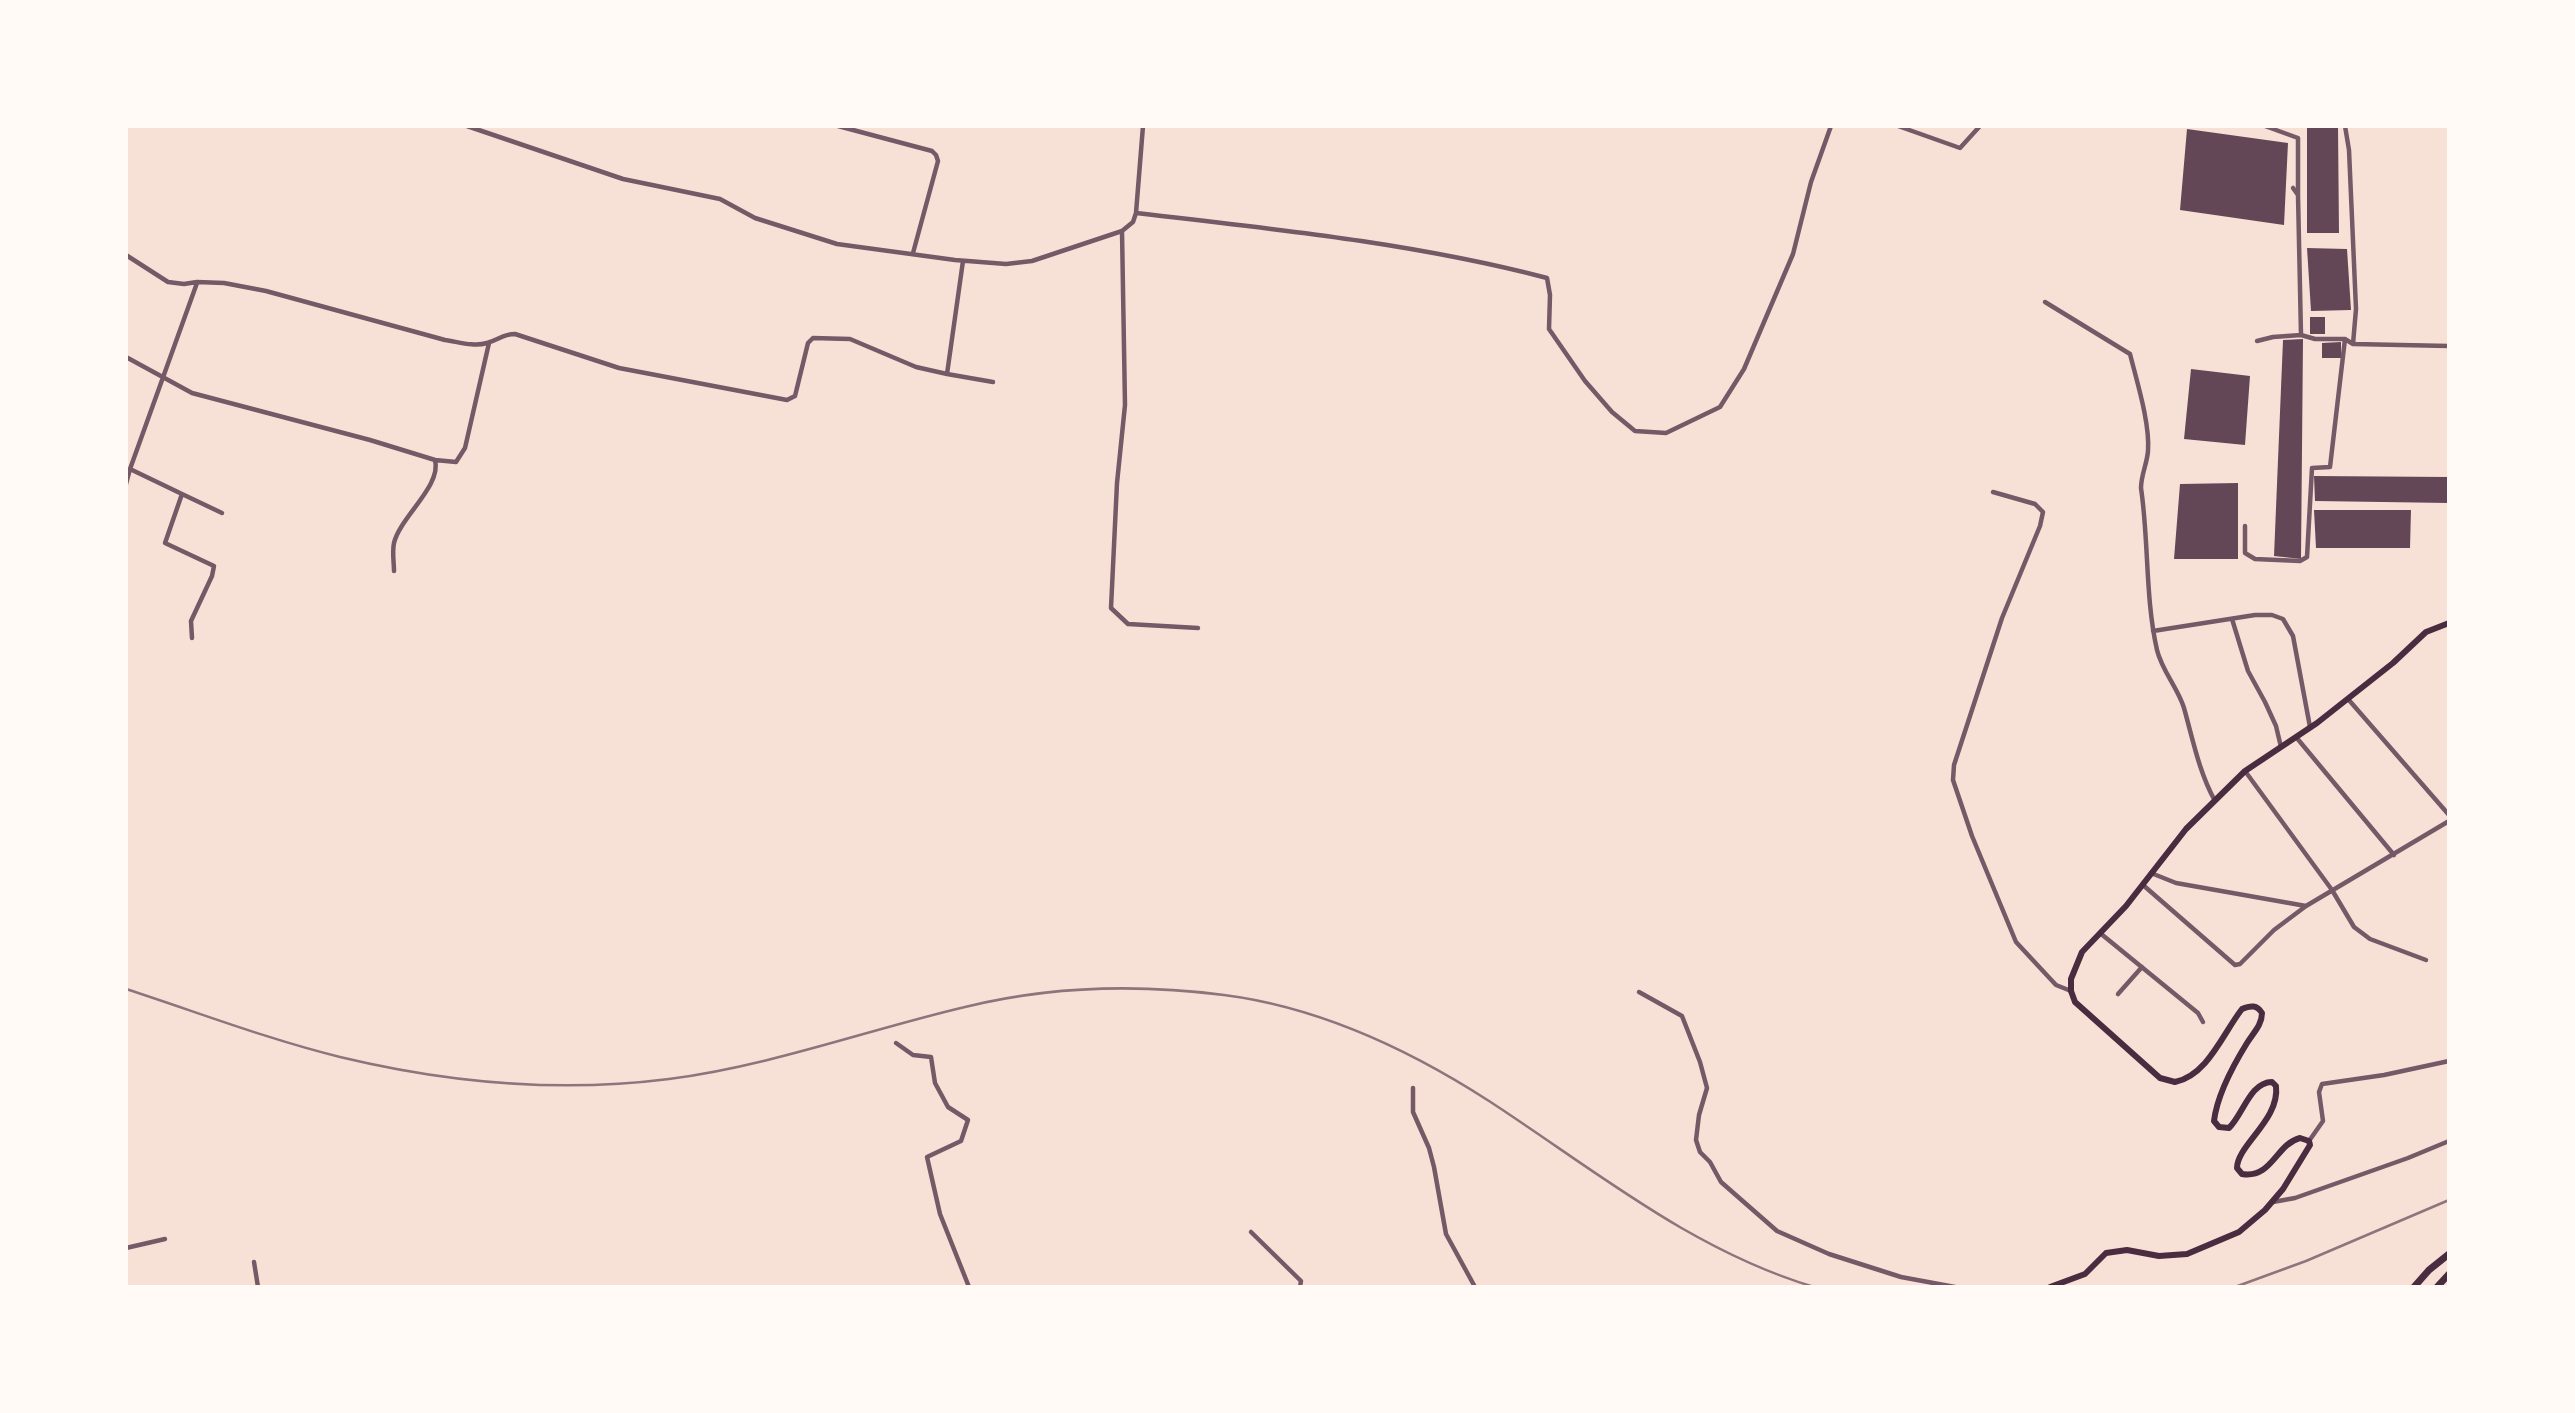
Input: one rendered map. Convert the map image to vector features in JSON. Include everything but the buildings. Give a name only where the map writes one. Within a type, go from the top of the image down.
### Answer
[{"type":"highway","points":[[2414,1287],[2430,1269],[2449,1254]]},
{"type":"highway","points":[[2437,1287],[2449,1273]]},
{"type":"main road","points":[[2050,1287],[2085,1274],[2106,1254],[2127,1251],[2159,1256],[2188,1254],[2239,1232],[2272,1202],[2304,1158],[2309,1149],[2309,1141],[2300,1138],[2295,1139],[2268,1167],[2257,1174],[2242,1174],[2237,1168],[2239,1157],[2260,1132],[2276,1097],[2276,1086],[2272,1082],[2261,1084],[2254,1090],[2239,1118],[2229,1128],[2219,1127],[2214,1121],[2235,1066],[2262,1021],[2262,1013],[2257,1007],[2242,1009],[2209,1058],[2193,1073],[2175,1082],[2160,1077],[2075,1002],[2071,979],[2075,964],[2082,952],[2126,906],[2186,829],[2245,771],[2348,699],[2426,632],[2449,623]]},
{"type":"street","points":[[467,126],[623,179],[720,199],[755,218],[837,244],[1006,264],[1032,261],[1122,231],[1133,222],[1143,126]]},
{"type":"street","points":[[838,126],[932,151],[936,155],[938,161],[913,253]]},
{"type":"street","points":[[1136,213],[1312,234],[1488,262],[1547,278],[1550,295],[1549,329],[1586,381],[1612,412],[1634,431],[1666,433],[1720,407],[1744,369],[1793,254],[1811,182],[1831,126]]},
{"type":"street","points":[[1898,126],[1960,148],[1980,126]]},
{"type":"street","points":[[2265,126],[2298,138],[2301,335]]},
{"type":"street","points":[[2345,126],[2349,150],[2356,309],[2353,344]]},
{"type":"street","points":[[2294,188],[2298,195]]},
{"type":"street","points":[[1122,231],[1125,405],[1117,483],[1111,608],[1128,624],[1198,628]]},
{"type":"street","points":[[126,255],[168,282],[224,283],[265,291],[445,341],[472,344],[490,342],[504,334],[515,334],[619,368],[787,400],[795,396],[808,344],[813,338],[850,340],[916,367],[993,382]]},
{"type":"street","points":[[947,374],[963,261]]},
{"type":"street","points":[[126,484],[197,282]]},
{"type":"street","points":[[2045,302],[2130,354],[2146,428],[2148,451],[2141,475],[2141,488],[2153,631],[2162,666],[2183,704],[2199,762],[2215,800]]},
{"type":"street","points":[[2257,341],[2301,335],[2315,339],[2345,339],[2353,344],[2449,346]]},
{"type":"street","points":[[2245,526],[2245,552],[2255,559],[2300,561],[2308,558],[2312,468],[2330,467],[2345,339]]},
{"type":"street","points":[[126,357],[192,393],[435,460],[456,462],[465,448],[490,342]]},
{"type":"street","points":[[394,571],[394,543],[427,489],[437,467],[435,460]]},
{"type":"street","points":[[130,470],[222,513]]},
{"type":"street","points":[[1993,492],[2035,504],[2043,512],[2040,526],[2002,618],[1965,728],[1954,765],[1953,780],[1972,836],[2016,942],[2056,985],[2071,990]]},
{"type":"street","points":[[182,494],[165,543],[214,566],[191,621],[192,638]]},
{"type":"street","points":[[2153,631],[2255,615],[2272,615],[2283,619],[2295,644],[2310,728]]},
{"type":"street","points":[[2232,619],[2248,671],[2271,714],[2281,747]]},
{"type":"street","points":[[2348,699],[2449,815]]},
{"type":"street","points":[[2296,737],[2394,855]]},
{"type":"street","points":[[2245,771],[2332,890],[2354,927],[2370,939],[2426,960]]},
{"type":"street","points":[[2143,885],[2235,965],[2240,964],[2274,930],[2306,906],[2449,821]]},
{"type":"street","points":[[2150,873],[2176,883],[2306,906]]},
{"type":"street","points":[[2100,933],[2198,1013],[2203,1022]]},
{"type":"street","points":[[2118,994],[2142,967]]},
{"type":"street","points":[[1639,992],[1682,1016],[1707,1088],[1699,1115],[1696,1140],[1700,1152],[1710,1162],[1721,1182],[1777,1231],[1818,1250],[1875,1270],[1955,1287]]},
{"type":"street","points":[[896,1043],[913,1055],[931,1058],[935,1083],[948,1107],[968,1120],[961,1141],[927,1157],[940,1214],[969,1287]]},
{"type":"street","points":[[2309,1141],[2323,1121],[2319,1092],[2322,1084],[2384,1075],[2449,1061]]},
{"type":"street","points":[[1413,1088],[1413,1112],[1431,1158],[1446,1234],[1475,1287]]},
{"type":"street","points":[[2272,1202],[2295,1198],[2449,1140]]},
{"type":"street","points":[[1251,1232],[1301,1281],[1300,1287]]},
{"type":"street","points":[[126,1248],[165,1238]]},
{"type":"street","points":[[254,1262],[258,1287]]},
{"type":"railway","points":[[126,989],[259,1034],[340,1057],[463,1079],[545,1085],[628,1083],[707,1073],[781,1057],[965,1007],[1062,991],[1159,989],[1259,1001],[1328,1020],[1395,1048],[1459,1082],[1685,1230],[1726,1252],[1814,1287]]},
{"type":"railway","points":[[2235,1287],[2306,1261],[2449,1200]]}]
